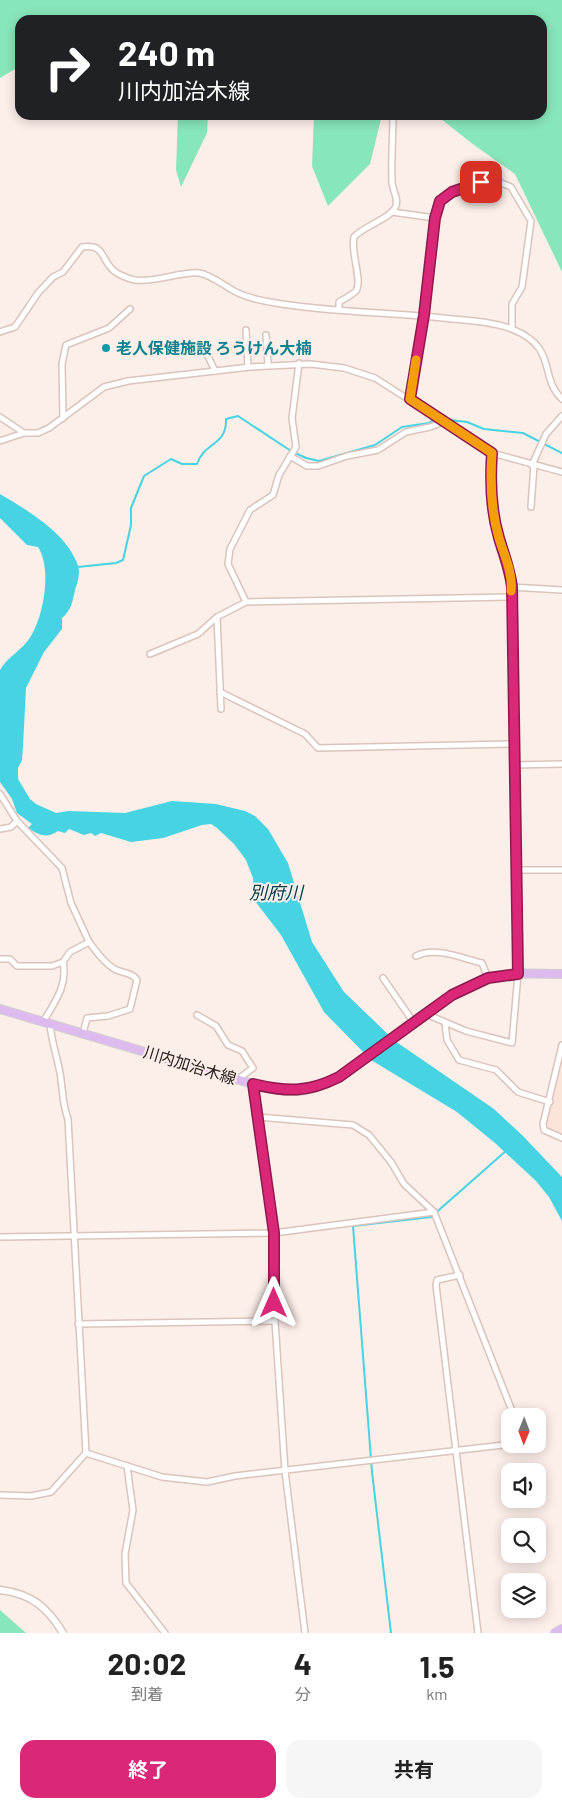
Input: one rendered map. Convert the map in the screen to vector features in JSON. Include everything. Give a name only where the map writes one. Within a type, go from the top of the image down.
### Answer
[{"type":"main road","name":"川内加治木線","points":[[0,1009],[237,1080],[274,1089],[306,1090],[339,1077],[452,995],[488,978],[518,974],[562,974]]},
{"type":"main road","points":[[554,1633],[562,1630]]},
{"type":"street","points":[[339,310],[340,302],[356,290],[359,280],[354,266],[354,237],[362,228],[379,221],[392,212],[397,202],[392,183],[393,120]]},
{"type":"street","points":[[410,399],[424,315],[435,218],[440,201],[452,192],[481,182],[504,183],[515,192],[522,210],[529,215],[531,226],[522,287],[512,304],[512,329]]},
{"type":"street","points":[[392,212],[435,218]]},
{"type":"street","points":[[0,332],[15,327],[38,293],[53,277],[63,272],[82,247],[90,246],[102,252],[112,270],[132,280],[174,278],[200,274],[249,297],[274,303],[339,310],[424,315],[491,324],[512,329],[532,340],[545,355],[555,392],[562,399]]},
{"type":"street","points":[[63,418],[62,364],[66,345],[109,328],[130,309]]},
{"type":"street","points":[[246,330],[248,367]]},
{"type":"street","points":[[266,334],[268,366]]},
{"type":"street","points":[[206,352],[215,371]]},
{"type":"street","points":[[246,602],[228,564],[230,549],[250,510],[272,495],[279,475],[296,447],[292,418],[299,363]]},
{"type":"street","points":[[0,441],[24,433],[38,433],[63,418],[104,387],[128,381],[299,363],[330,365],[357,371],[375,378],[492,453],[562,472]]},
{"type":"street","points":[[531,507],[533,465],[543,440],[562,416]]},
{"type":"street","points":[[0,417],[24,433]]},
{"type":"street","points":[[291,455],[307,466],[318,466],[347,456],[378,450],[406,432],[421,430],[443,422]]},
{"type":"street","points":[[426,1014],[445,1023],[512,1043],[518,974],[513,765],[512,587],[510,572],[499,537],[491,492],[492,453]]},
{"type":"street","points":[[512,587],[562,590]]},
{"type":"street","points":[[150,654],[198,634],[217,617],[246,602],[511,597]]},
{"type":"street","points":[[217,617],[221,709]]},
{"type":"street","points":[[220,692],[305,734],[318,748],[513,744]]},
{"type":"street","points":[[513,765],[562,764]]},
{"type":"street","points":[[0,794],[17,821],[62,868],[71,903],[89,942],[104,961],[114,969],[134,975],[137,980],[130,1009],[108,1016],[87,1018],[83,1033]]},
{"type":"street","points":[[0,829],[11,828],[17,821]]},
{"type":"street","points":[[515,870],[562,870]]},
{"type":"street","points":[[0,959],[10,959],[17,966],[52,966],[63,962],[70,952],[89,942]]},
{"type":"street","points":[[416,956],[425,951],[482,963],[488,978]]},
{"type":"street","points":[[0,1495],[31,1496],[51,1492],[86,1453],[68,1119],[62,1102],[60,1074],[46,1023],[61,992],[66,973],[63,962]]},
{"type":"street","points":[[383,978],[414,1023]]},
{"type":"street","points":[[197,1015],[216,1026],[228,1045],[242,1051],[252,1064],[253,1068],[237,1080]]},
{"type":"street","points":[[445,1023],[447,1040],[459,1060],[496,1070],[518,1092],[550,1102]]},
{"type":"street","points":[[562,1045],[550,1102],[543,1124],[544,1130],[562,1138]]},
{"type":"street","points":[[253,1084],[274,1233],[275,1321],[285,1471],[305,1633]]},
{"type":"street","points":[[258,1117],[322,1122],[361,1128],[369,1135],[391,1162],[404,1184],[434,1212],[511,1408]]},
{"type":"street","points":[[0,1237],[274,1233],[434,1212]]},
{"type":"street","points":[[460,1275],[441,1278],[437,1280],[436,1285],[478,1633]]},
{"type":"street","points":[[78,1324],[275,1321]]},
{"type":"street","points":[[86,1453],[162,1477],[207,1482],[501,1445]]},
{"type":"street","points":[[127,1466],[133,1510],[125,1554],[126,1583],[165,1633]]},
{"type":"street","points":[[0,1590],[40,1603],[52,1615],[63,1633]]},
{"type":"shaded area","points":[[562,1062],[562,1135],[552,1131],[546,1125]]},
{"type":"green space","points":[[0,0],[562,0],[562,272],[515,174],[442,120],[547,120],[547,15],[15,15],[15,69],[0,78]]},
{"type":"green space","points":[[178,120],[208,120],[207,133],[181,187],[176,170]]},
{"type":"green space","points":[[314,120],[381,120],[370,164],[328,206],[312,166]]},
{"type":"green space","points":[[0,1610],[26,1633],[0,1633]]},
{"type":"water","name":"別府川","points":[[0,494],[44,523],[64,541],[79,570],[71,605],[68,612],[62,618],[62,629],[44,652],[26,688],[22,760],[18,768],[18,779],[30,799],[36,804],[56,813],[69,811],[125,813],[172,801],[216,804],[245,811],[255,816],[268,829],[288,863],[312,942],[344,992],[395,1041],[494,1109],[523,1136],[562,1177],[562,1221],[549,1197],[536,1181],[495,1143],[457,1112],[371,1060],[324,1012],[281,935],[255,901],[253,878],[246,860],[234,844],[217,828],[211,824],[202,825],[163,838],[131,842],[101,833],[95,836],[91,833],[84,835],[69,829],[65,833],[58,831],[50,835],[43,835],[28,828],[32,824],[17,813],[12,799],[0,782],[0,670],[28,641],[36,627],[45,592],[45,567],[38,547],[27,545],[0,518]]},
{"type":"waterway","points":[[78,567],[116,563],[123,560],[131,525],[131,508],[144,476],[171,459],[182,464],[197,464],[205,451],[223,434],[226,419],[238,416],[291,451],[306,458],[319,461],[375,445],[402,427],[429,423],[435,419]]},
{"type":"waterway","points":[[450,420],[467,422],[484,429],[523,433],[562,453]]},
{"type":"waterway","points":[[391,1633],[372,1472],[353,1226],[431,1217],[507,1150]]},
{"type":"slow traffic","points":[[416,360],[410,399],[470,441],[492,453],[491,492],[499,537],[510,572],[511,591]]},
{"type":"place","name":"老人保健施設 ろうけん大楠","points":[[106,348]]},
{"type":"route","points":[[274,1303],[274,1233],[253,1084],[274,1089],[290,1090],[306,1090],[320,1086],[359,1064],[452,995],[488,978],[518,974],[512,689],[512,587],[505,552],[499,537],[491,492],[492,453],[470,441],[410,399],[424,315],[435,218],[438,214],[438,207],[440,201],[452,192],[481,182]]}]
